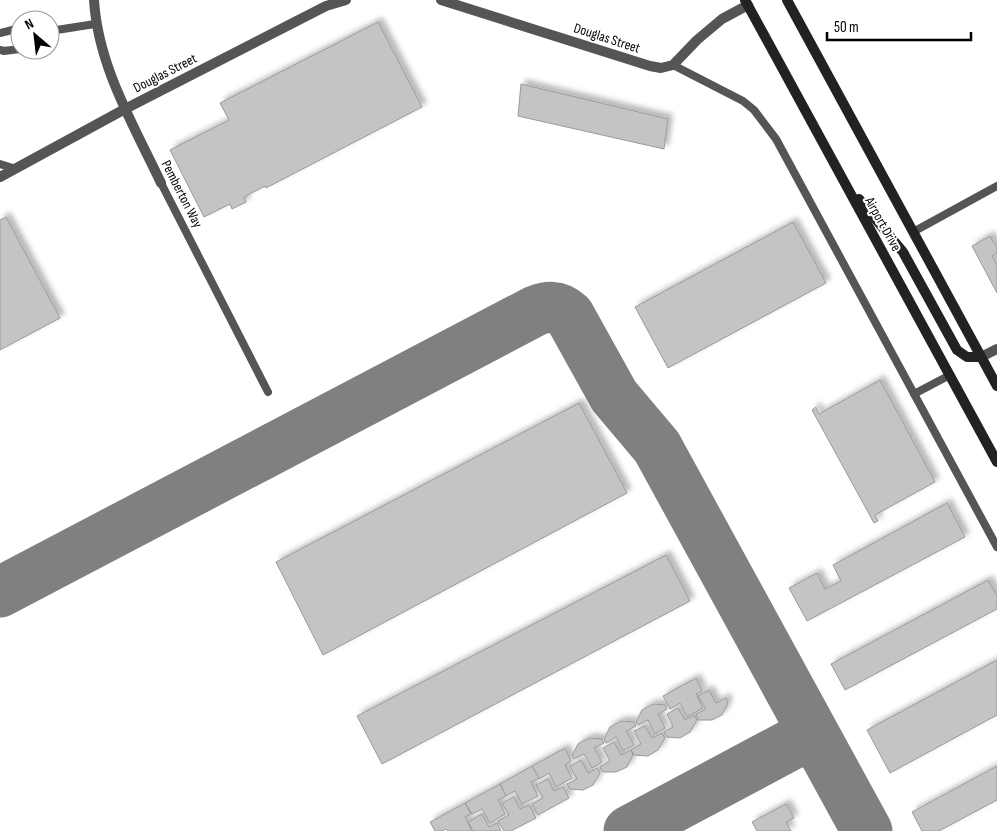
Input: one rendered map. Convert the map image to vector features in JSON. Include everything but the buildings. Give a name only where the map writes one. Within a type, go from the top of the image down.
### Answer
[{"type":"main road","name":"Airport Drive","points":[[787,0],[997,386]]},
{"type":"main road","name":"Airport Drive","points":[[747,3],[997,462]]},
{"type":"main road","points":[[845,184],[903,252],[957,350],[967,357],[981,357]]},
{"type":"street","name":"Pemberton Way","points":[[94,0],[95,24],[106,63],[125,109],[161,183]]},
{"type":"street","name":"Douglas Street","points":[[0,177],[125,109],[326,6],[346,0]]},
{"type":"street","name":"Douglas Street","points":[[441,0],[650,66],[661,68],[673,66]]},
{"type":"street","points":[[673,66],[696,40],[722,19],[747,3]]},
{"type":"street","points":[[981,357],[997,348]]},
{"type":"lane","points":[[60,30],[95,24]]},
{"type":"lane","points":[[673,66],[743,101],[754,110],[776,139],[997,546]]},
{"type":"lane","points":[[0,164],[16,169]]},
{"type":"lane","name":"Pemberton Way","points":[[161,183],[268,392]]},
{"type":"lane","points":[[913,232],[997,186]]},
{"type":"lane","points":[[914,394],[950,375]]},
{"type":"taxiway","points":[[0,592],[535,311],[549,307],[561,309],[569,315],[614,396],[657,447],[867,831]]},
{"type":"taxiway","points":[[629,831],[794,743],[810,743],[823,751]]}]
